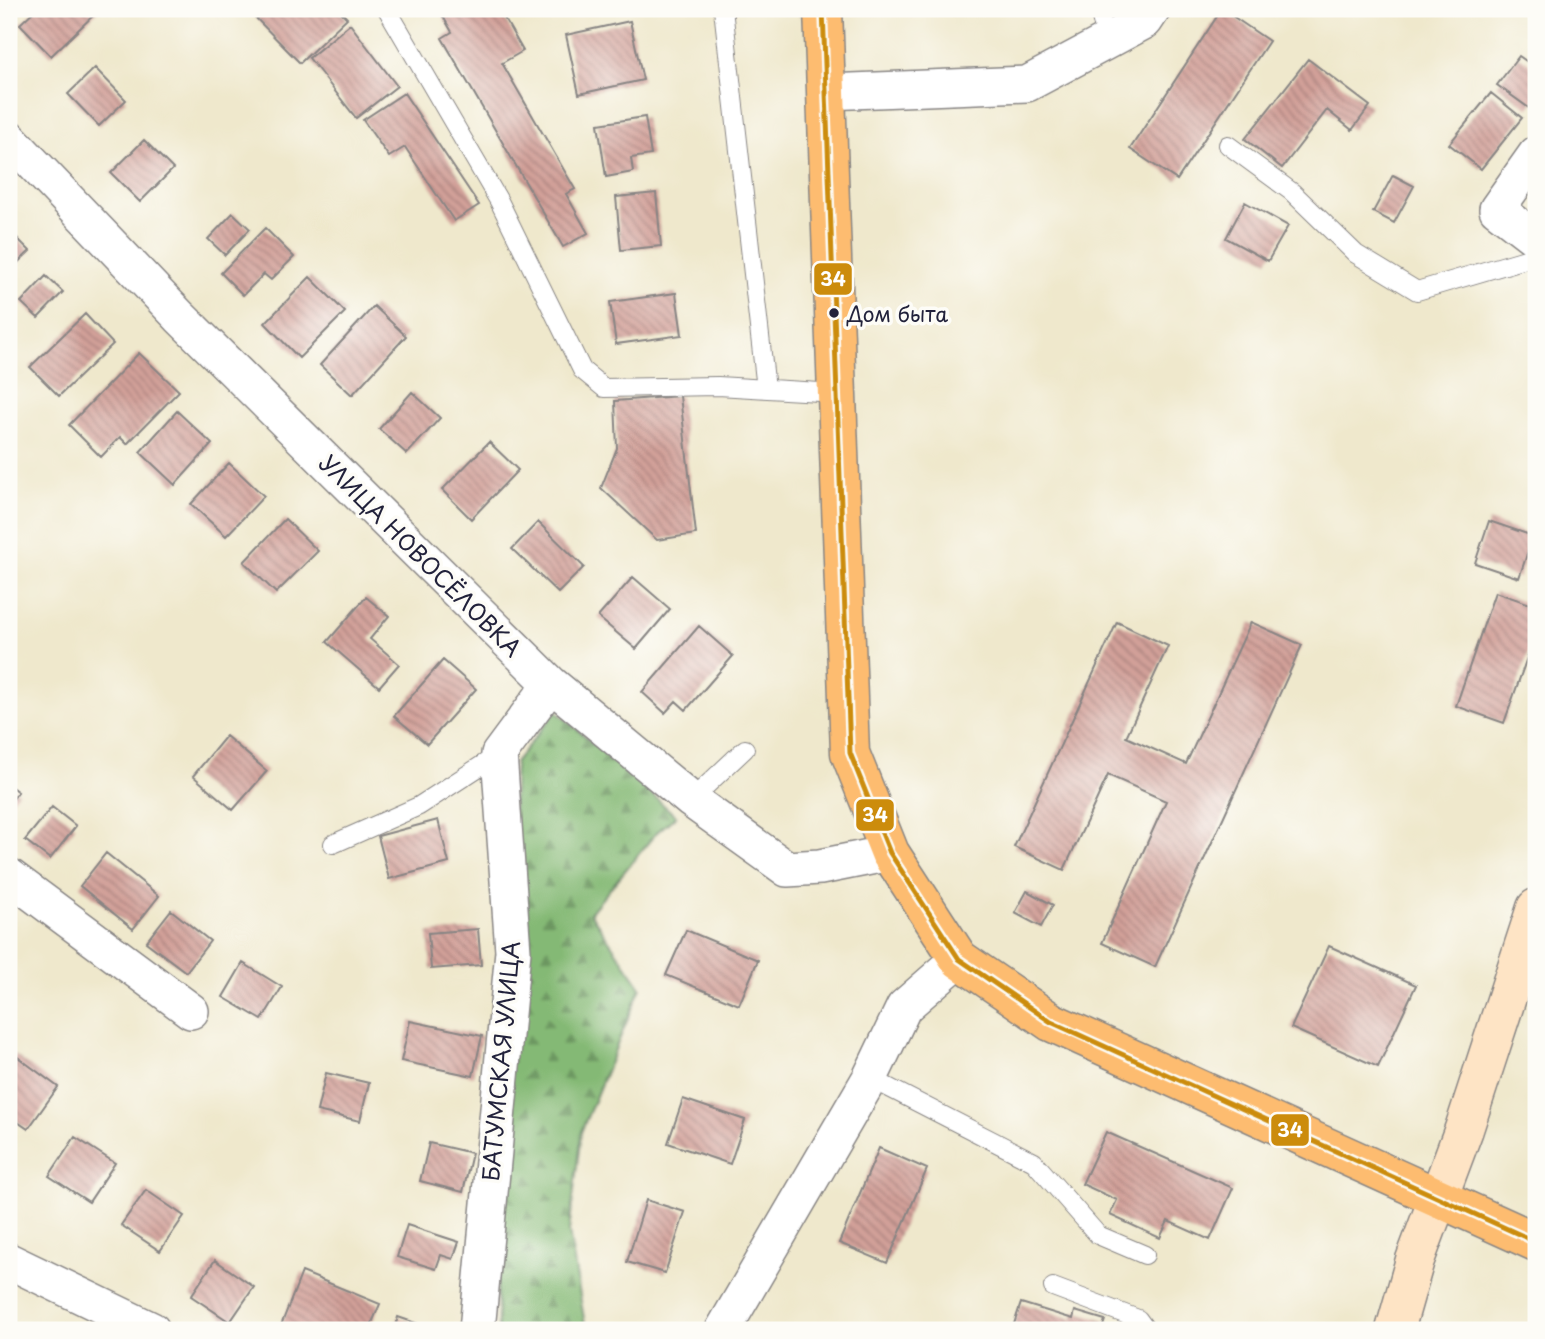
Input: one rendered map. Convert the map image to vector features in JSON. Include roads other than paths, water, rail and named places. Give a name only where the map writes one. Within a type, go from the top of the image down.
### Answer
[{"type":"main road","points":[[823,9],[849,753],[890,853],[959,958],[1051,1022],[1536,1242]]},
{"type":"street","points":[[827,92],[1027,84],[1145,21],[1153,9]]},
{"type":"street","name":"УЛИЦА НОВОСЁЛОВКА","points":[[9,138],[180,317],[551,684],[691,800],[787,869],[820,866],[890,853]]},
{"type":"street","points":[[1536,154],[1497,209],[1536,239]]},
{"type":"street","points":[[499,754],[551,684]]},
{"type":"street","name":"БАТУМСКАЯ УЛИЦА","points":[[477,1330],[513,951],[499,754]]},
{"type":"street","points":[[9,876],[191,1011]]},
{"type":"street","points":[[1395,1330],[1415,1260],[1536,908]]},
{"type":"street","points":[[723,1330],[870,1078],[904,1007],[959,958]]},
{"type":"street","points":[[9,1261],[152,1330]]},
{"type":"lane","points":[[387,9],[499,201],[582,370],[604,388],[718,386],[837,393]]},
{"type":"lane","points":[[723,9],[766,389]]},
{"type":"lane","points":[[1099,9],[1107,42]]},
{"type":"lane","points":[[1228,145],[1292,192],[1356,254],[1417,291],[1536,256]]},
{"type":"lane","points":[[691,800],[745,749]]},
{"type":"lane","points":[[333,844],[419,806],[499,754]]},
{"type":"lane","points":[[870,1078],[1034,1162],[1098,1235],[1146,1255]]},
{"type":"lane","points":[[1053,1287],[1138,1319],[1146,1330]]},
{"type":"place","name":"Дом быта","points":[[834,313]]}]
